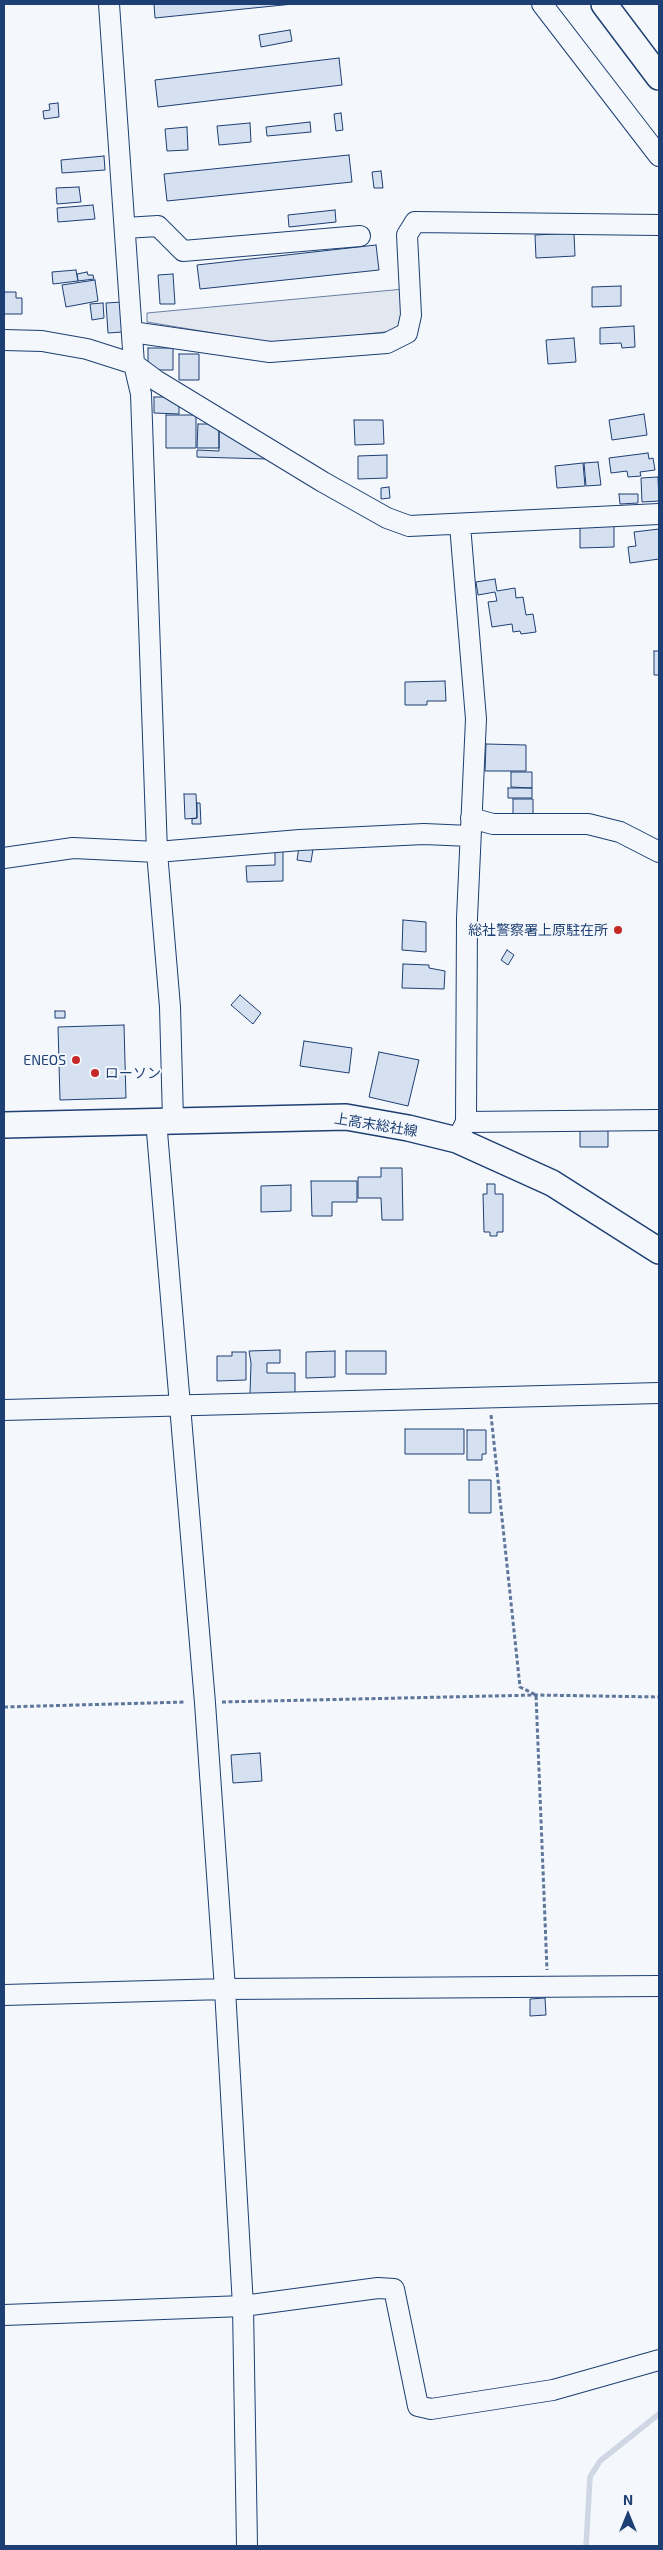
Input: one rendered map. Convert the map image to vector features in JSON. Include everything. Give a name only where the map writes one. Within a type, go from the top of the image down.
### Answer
[{"type":"main road","points":[[604,4],[659,77]]},
{"type":"main road","name":"上高末総社線","points":[[4,1125],[164,1120],[346,1118],[461,1131],[552,1183],[659,1251]]},
{"type":"street","points":[[109,4],[134,364],[141,394],[157,852],[170,1007],[164,1120],[180,1404],[205,1703],[225,1989],[243,2306],[247,2546]]},
{"type":"street","points":[[542,4],[659,156]]},
{"type":"street","points":[[132,332],[270,352],[387,343],[406,333],[411,315],[406,235],[415,222],[659,225]]},
{"type":"street","points":[[125,228],[158,226],[183,251],[360,236]]},
{"type":"street","points":[[4,340],[42,341],[87,349],[134,364],[188,400],[387,518],[409,526],[659,514]]},
{"type":"street","points":[[460,525],[476,719],[461,1131],[659,1120]]},
{"type":"street","points":[[4,858],[73,848],[157,852],[310,839],[424,834],[502,824],[588,824],[620,832],[659,852]]},
{"type":"street","points":[[4,1410],[659,1393]]},
{"type":"street","points":[[4,1995],[225,1989],[548,1985],[659,1986]]},
{"type":"street","points":[[4,2315],[243,2306],[378,2288],[394,2289],[418,2406],[431,2409],[553,2390],[659,2360]]},
{"type":"path","points":[[489,1397],[520,1687],[536,1696]]},
{"type":"path","points":[[536,1696],[548,1985]]},
{"type":"path","points":[[4,1707],[174,1701],[205,1703],[536,1696],[659,1697]]},
{"type":"shaded area","points":[[404,289],[405,318],[393,331],[279,344],[147,322],[147,313]]},
{"type":"building","points":[[154,4],[293,4],[155,18]]},
{"type":"building","points":[[290,30],[292,41],[261,47],[259,35]]},
{"type":"building","points":[[339,58],[342,85],[158,107],[155,80]]},
{"type":"building","points":[[58,103],[59,117],[44,119],[43,111],[50,110],[49,104]]},
{"type":"building","points":[[341,113],[343,130],[336,131],[334,114]]},
{"type":"building","points":[[310,122],[311,132],[267,136],[266,127]]},
{"type":"building","points":[[250,123],[251,142],[219,145],[217,126]]},
{"type":"building","points":[[187,127],[188,150],[167,151],[165,129]]},
{"type":"building","points":[[349,155],[352,182],[167,201],[164,174]]},
{"type":"building","points":[[104,156],[105,170],[62,173],[61,160]]},
{"type":"building","points":[[381,171],[383,188],[374,188],[372,172]]},
{"type":"building","points":[[79,187],[81,202],[57,204],[56,188]]},
{"type":"building","points":[[93,205],[95,219],[58,222],[57,208]]},
{"type":"building","points":[[335,210],[336,222],[289,227],[288,215]]},
{"type":"building","points":[[574,233],[575,256],[536,258],[535,235]]},
{"type":"building","points":[[376,245],[379,270],[200,289],[197,265]]},
{"type":"building","points":[[76,270],[78,281],[53,284],[52,272]]},
{"type":"building","points":[[87,272],[88,275],[93,275],[94,279],[78,281],[77,274]]},
{"type":"building","points":[[173,274],[175,304],[160,304],[158,275]]},
{"type":"building","points":[[95,280],[98,301],[66,307],[62,285]]},
{"type":"building","points":[[621,286],[621,306],[592,307],[592,287]]},
{"type":"building","points":[[4,292],[16,292],[16,298],[22,298],[22,314],[4,314]]},
{"type":"building","points":[[122,302],[123,332],[108,333],[106,303]]},
{"type":"building","points":[[103,303],[104,318],[92,320],[90,304]]},
{"type":"building","points":[[634,326],[635,347],[622,348],[621,343],[600,344],[600,328]]},
{"type":"building","points":[[574,338],[576,362],[548,364],[546,340]]},
{"type":"building","points":[[148,348],[173,348],[173,370],[148,370]]},
{"type":"building","points":[[179,354],[199,354],[199,380],[179,380]]},
{"type":"building","points":[[154,397],[179,397],[179,414],[154,413]]},
{"type":"building","points":[[644,414],[647,435],[612,440],[609,420]]},
{"type":"building","points":[[166,415],[196,415],[196,448],[166,448]]},
{"type":"building","points":[[354,420],[383,420],[384,444],[355,445]]},
{"type":"building","points":[[198,424],[219,424],[219,448],[197,448]]},
{"type":"building","points":[[219,426],[267,459],[197,457],[197,450],[219,451]]},
{"type":"building","points":[[648,453],[649,459],[653,458],[655,470],[640,472],[641,476],[628,477],[627,471],[611,473],[609,458]]},
{"type":"building","points":[[387,455],[387,478],[358,479],[358,456]]},
{"type":"building","points":[[598,462],[601,485],[586,486],[584,463]]},
{"type":"building","points":[[583,463],[585,486],[557,488],[555,466]]},
{"type":"building","points":[[658,477],[659,501],[642,502],[641,478]]},
{"type":"building","points":[[389,487],[390,498],[381,499],[381,488]]},
{"type":"building","points":[[619,494],[638,494],[638,503],[620,504]]},
{"type":"building","points":[[614,525],[614,547],[580,548],[580,527]]},
{"type":"building","points":[[659,529],[659,559],[630,563],[628,547],[636,546],[634,532]]},
{"type":"building","points":[[495,579],[497,591],[515,588],[516,598],[523,597],[526,615],[533,614],[536,632],[521,634],[520,631],[513,632],[512,624],[492,627],[488,602],[497,601],[495,592],[478,595],[476,582]]},
{"type":"building","points":[[654,651],[659,651],[659,675],[654,675]]},
{"type":"building","points":[[445,681],[446,701],[427,701],[427,705],[405,705],[405,682]]},
{"type":"building","points":[[486,744],[526,745],[526,771],[485,771]]},
{"type":"building","points":[[511,772],[532,772],[532,788],[511,787]]},
{"type":"building","points":[[508,788],[532,788],[532,798],[508,798]]},
{"type":"building","points":[[184,794],[196,794],[197,818],[185,819]]},
{"type":"building","points":[[513,799],[533,799],[533,817],[513,816]]},
{"type":"building","points":[[197,803],[200,803],[201,824],[192,824],[192,819],[197,818]]},
{"type":"building","points":[[299,847],[313,849],[311,862],[297,860]]},
{"type":"building","points":[[275,849],[283,849],[283,881],[247,882],[246,866],[275,865]]},
{"type":"building","points":[[403,920],[426,922],[426,952],[402,950]]},
{"type":"building","points":[[507,950],[514,955],[508,965],[501,960]]},
{"type":"building","points":[[403,964],[429,965],[429,968],[445,971],[444,989],[402,988]]},
{"type":"building","points":[[240,995],[261,1013],[253,1024],[231,1005]]},
{"type":"building","points":[[55,1011],[65,1011],[65,1018],[55,1018]]},
{"type":"building","points":[[124,1025],[126,1098],[60,1100],[58,1027]]},
{"type":"building","points":[[304,1041],[352,1048],[349,1073],[300,1066]]},
{"type":"building","points":[[379,1052],[419,1060],[408,1106],[369,1097]]},
{"type":"building","points":[[580,1126],[608,1126],[608,1147],[580,1147]]},
{"type":"building","points":[[381,1168],[402,1168],[403,1220],[382,1220],[381,1198],[358,1198],[358,1177],[381,1177]]},
{"type":"building","points":[[311,1181],[357,1181],[357,1202],[332,1202],[332,1216],[312,1216]]},
{"type":"building","points":[[487,1184],[495,1184],[495,1194],[503,1194],[503,1232],[497,1232],[497,1236],[490,1236],[490,1232],[484,1232],[483,1194],[487,1194]]},
{"type":"building","points":[[291,1185],[291,1211],[261,1212],[261,1186]]},
{"type":"building","points":[[280,1350],[280,1363],[267,1363],[267,1373],[295,1373],[295,1393],[250,1394],[251,1363],[249,1351]]},
{"type":"building","points":[[335,1351],[335,1377],[306,1378],[306,1352]]},
{"type":"building","points":[[346,1351],[386,1351],[386,1374],[346,1374]]},
{"type":"building","points":[[232,1352],[246,1352],[246,1380],[217,1381],[217,1356],[232,1356]]},
{"type":"building","points":[[405,1429],[464,1429],[464,1454],[405,1454]]},
{"type":"building","points":[[467,1430],[486,1430],[486,1454],[482,1454],[482,1460],[467,1460]]},
{"type":"building","points":[[469,1480],[491,1480],[491,1513],[469,1513]]},
{"type":"building","points":[[260,1753],[262,1781],[233,1783],[231,1755]]},
{"type":"building","points":[[545,1998],[546,2015],[530,2016],[530,1999]]},
{"type":"waterway","points":[[586,2546],[590,2477],[600,2461],[659,2414]]},
{"type":"place","name":"総社警察署上原駐在所","points":[[618,930]]},
{"type":"place","name":"ENEOS","points":[[76,1060]]},
{"type":"place","name":"ローソン","points":[[95,1073]]}]
